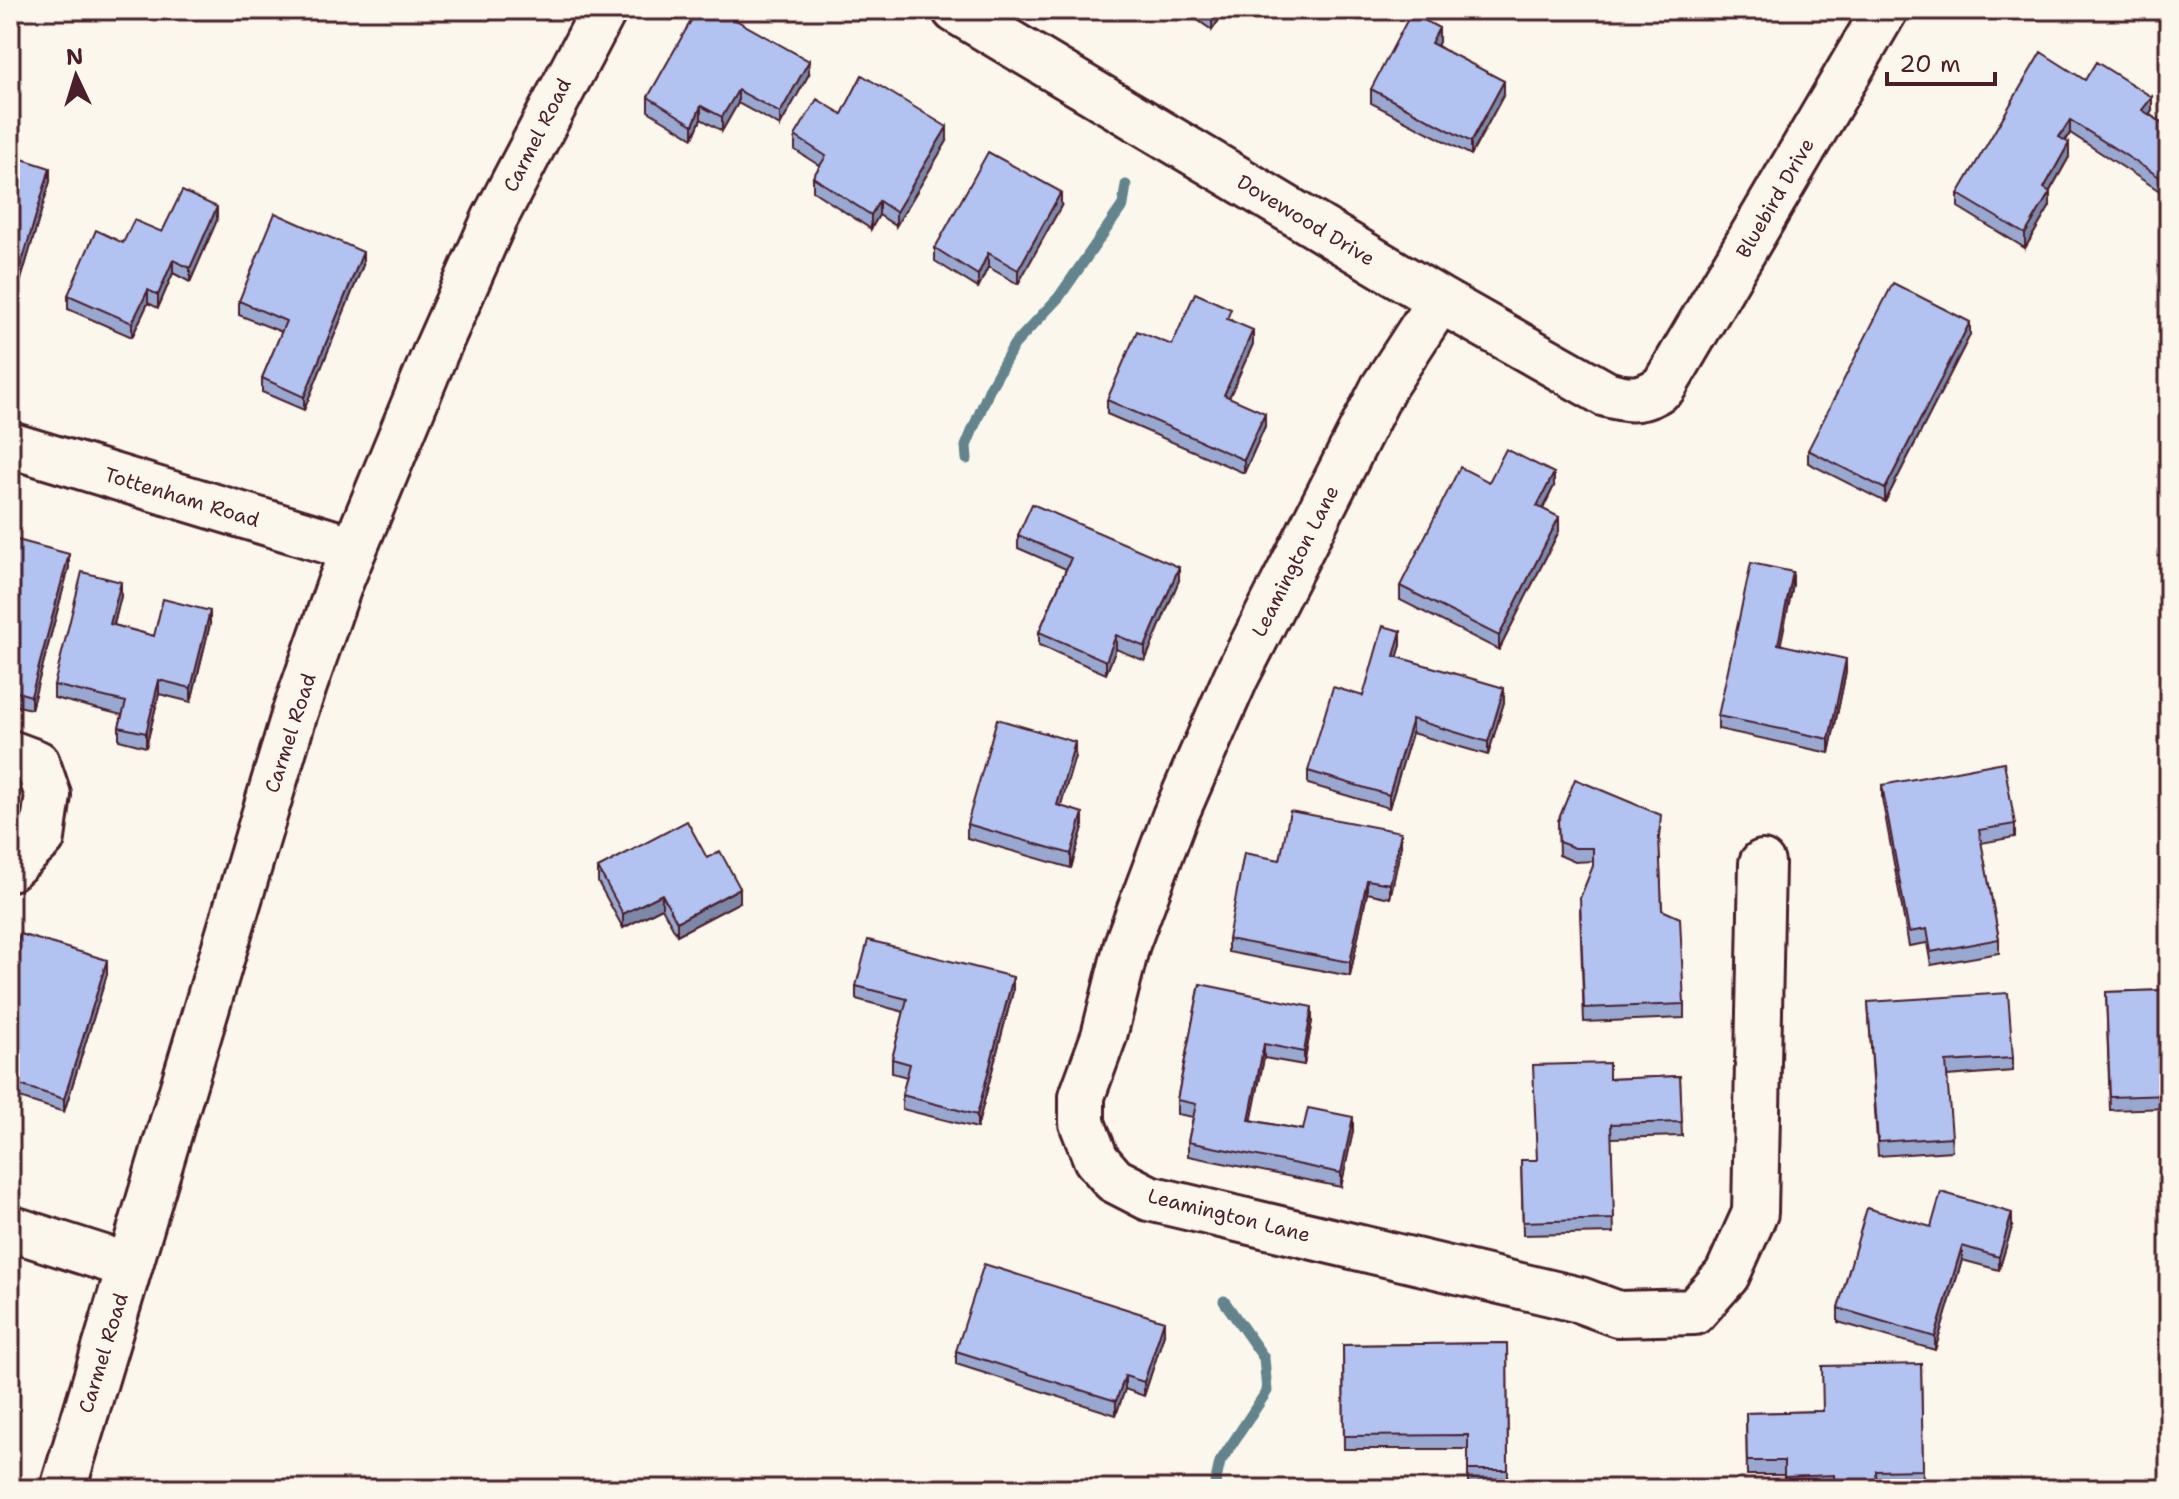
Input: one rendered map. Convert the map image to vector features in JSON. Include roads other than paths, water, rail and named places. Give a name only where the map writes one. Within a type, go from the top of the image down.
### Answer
[{"type":"street","name":"Carmel Road","points":[[63,1489],[295,712],[354,549],[495,218],[604,10]]},
{"type":"street","name":"Dovewood Drive","points":[[955,10],[1440,300],[1606,394],[1628,400],[1649,397],[1664,386]]},
{"type":"street","name":"Bluebird Drive","points":[[1664,386],[1885,10]]},
{"type":"street","name":"Leamington Lane","points":[[1440,300],[1383,388],[1236,677],[1175,816],[1127,944],[1104,1036],[1082,1096],[1082,1123],[1096,1159],[1114,1180],[1149,1198],[1580,1300],[1618,1314],[1694,1312],[1727,1275],[1755,1213],[1762,863]]},
{"type":"street","name":"Tottenham Road","points":[[10,445],[354,549]]},
{"type":"street","points":[[10,753],[37,763],[48,795],[42,838],[10,868]]},
{"type":"street","points":[[10,1228],[129,1266]]},
{"type":"waterway","points":[[967,459],[966,446],[990,388],[1014,345],[1059,297],[1123,205],[1126,185]]},
{"type":"waterway","points":[[1214,1489],[1220,1462],[1267,1391],[1264,1358],[1224,1301]]}]
